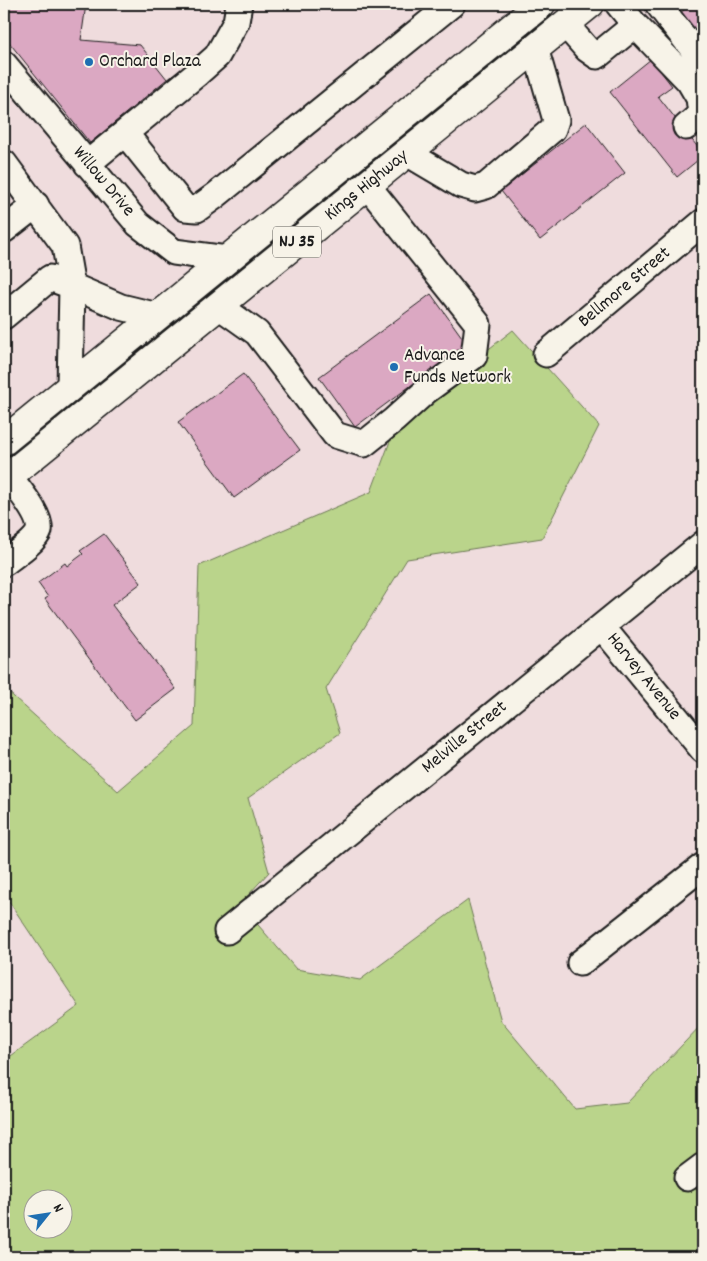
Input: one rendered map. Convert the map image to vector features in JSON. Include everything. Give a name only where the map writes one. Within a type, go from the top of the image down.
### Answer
[{"type":"main road","name":"Kings Highway","points":[[4,441],[541,4]]},
{"type":"main road","name":"Kings Highway","points":[[6,478],[590,4]]},
{"type":"street","points":[[87,164],[217,56],[236,22],[239,4]]},
{"type":"street","points":[[125,133],[185,208],[197,209],[245,173],[452,4]]},
{"type":"street","points":[[618,4],[634,25],[689,81],[699,98],[701,114],[686,127]]},
{"type":"street","points":[[658,4],[703,59]]},
{"type":"street","points":[[566,24],[587,49],[596,56],[634,25]]},
{"type":"street","points":[[407,153],[461,185],[474,189],[486,186],[553,130],[556,120],[535,48]]},
{"type":"street","name":"Willow Drive","points":[[4,64],[138,224],[174,252],[227,259]]},
{"type":"street","points":[[4,163],[65,246],[72,286],[70,387]]},
{"type":"street","points":[[219,306],[257,334],[335,435],[364,444],[426,391],[474,356],[478,324],[368,185]]},
{"type":"street","points":[[4,230],[36,205]]},
{"type":"street","name":"Bellmore Street","points":[[546,354],[703,222]]},
{"type":"street","points":[[4,316],[50,278],[121,306],[158,316]]},
{"type":"street","points":[[4,564],[33,540],[39,532],[34,512],[6,478]]},
{"type":"street","name":"Melville Street","points":[[227,931],[703,544]]},
{"type":"street","name":"Harvey Avenue","points":[[602,627],[703,750]]},
{"type":"street","points":[[580,963],[703,866]]},
{"type":"green space","points":[[513,330],[599,426],[542,538],[407,559],[326,689],[340,733],[248,798],[269,872],[240,904],[296,969],[360,980],[468,900],[501,1021],[575,1109],[627,1103],[703,1023],[703,1257],[4,1257],[4,1061],[79,1006],[4,894],[4,688],[118,791],[194,726],[199,566],[371,492],[398,420]]},
{"type":"building","name":"Orchard Plaza","points":[[4,4],[86,4],[81,40],[140,45],[167,79],[90,143],[4,36]]},
{"type":"building","points":[[692,4],[703,4],[703,28],[688,39],[673,18]]},
{"type":"building","points":[[651,59],[672,86],[658,96],[703,154],[677,177],[610,92]]},
{"type":"building","points":[[586,123],[625,173],[540,240],[501,191]]},
{"type":"building","points":[[431,294],[467,344],[355,427],[319,377]]},
{"type":"building","points":[[243,374],[300,450],[234,498],[178,422]]},
{"type":"building","points":[[104,534],[141,583],[112,605],[176,689],[135,720],[45,599],[48,597],[38,583],[65,563],[67,566],[83,554],[80,551]]},
{"type":"place","name":"Orchard Plaza","points":[[89,62]]},
{"type":"place","name":"Advance Funds Network","points":[[394,367]]}]
